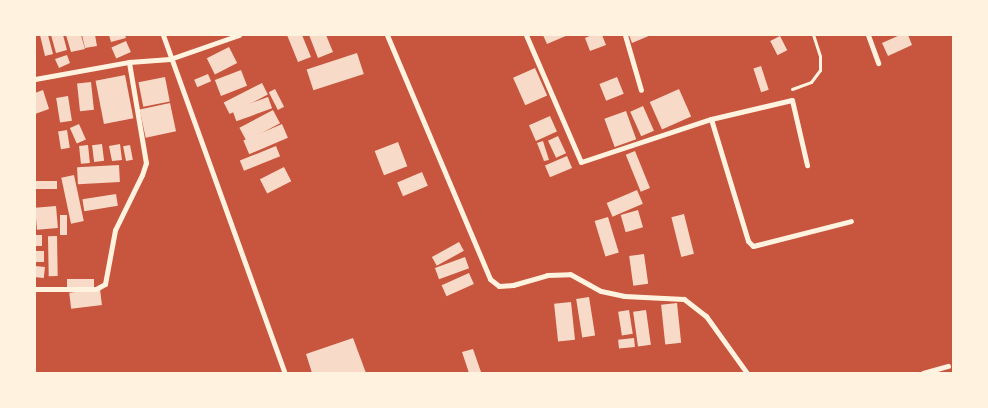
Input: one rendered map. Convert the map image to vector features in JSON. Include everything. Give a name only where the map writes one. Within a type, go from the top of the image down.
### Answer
[{"type":"street","points":[[162,35],[285,373]]},
{"type":"street","points":[[35,79],[130,62],[170,59],[239,35]]},
{"type":"street","points":[[387,35],[490,279],[499,286],[513,286],[547,274],[570,274],[601,291],[616,295],[684,299],[706,316],[747,373]]},
{"type":"street","points":[[526,35],[581,162],[711,119],[792,100],[808,165]]},
{"type":"street","points":[[625,35],[641,90]]},
{"type":"street","points":[[868,35],[878,63]]},
{"type":"street","points":[[35,289],[96,289],[105,284],[115,230],[142,176],[146,163],[130,62]]},
{"type":"street","points":[[711,119],[748,241],[753,246],[851,221]]},
{"type":"street","points":[[923,373],[948,366]]},
{"type":"path","points":[[792,100],[792,89],[811,82],[820,70],[813,35]]},
{"type":"building","points":[[40,35],[48,35],[53,54],[45,56]]},
{"type":"building","points":[[51,35],[63,35],[67,50],[56,53]]},
{"type":"building","points":[[66,35],[81,35],[85,49],[71,52]]},
{"type":"building","points":[[82,35],[95,35],[97,46],[85,48]]},
{"type":"building","points":[[109,35],[125,35],[126,38],[111,42]]},
{"type":"building","points":[[287,35],[302,35],[311,57],[298,62]]},
{"type":"building","points":[[309,35],[326,35],[333,52],[318,58]]},
{"type":"building","points":[[543,35],[568,35],[547,44]]},
{"type":"building","points":[[592,35],[602,35],[606,45],[590,51],[585,38]]},
{"type":"building","points":[[629,35],[651,35],[632,43]]},
{"type":"building","points":[[900,35],[908,35],[912,45],[888,56],[882,43]]},
{"type":"building","points":[[780,36],[787,50],[777,55],[770,41]]},
{"type":"building","points":[[126,41],[131,52],[116,58],[111,48]]},
{"type":"building","points":[[229,47],[237,63],[215,74],[207,58]]},
{"type":"building","points":[[357,53],[364,74],[313,90],[307,69]]},
{"type":"building","points":[[67,55],[70,63],[59,68],[55,59]]},
{"type":"building","points":[[761,66],[769,90],[761,92],[753,68]]},
{"type":"building","points":[[535,68],[547,95],[525,105],[513,78]]},
{"type":"building","points":[[241,70],[247,86],[221,96],[215,80]]},
{"type":"building","points":[[208,74],[211,81],[197,87],[194,80]]},
{"type":"building","points":[[125,75],[133,118],[104,124],[96,81]]},
{"type":"building","points":[[165,77],[170,102],[143,107],[138,82]]},
{"type":"building","points":[[617,77],[624,94],[606,101],[599,84]]},
{"type":"building","points":[[91,82],[94,110],[80,111],[77,83]]},
{"type":"building","points":[[262,83],[268,95],[230,114],[224,103]]},
{"type":"building","points":[[275,89],[284,107],[278,110],[269,92]]},
{"type":"building","points":[[679,89],[691,116],[662,129],[650,102]]},
{"type":"building","points":[[43,90],[49,109],[35,114],[35,93]]},
{"type":"building","points":[[68,96],[72,121],[60,123],[56,98]]},
{"type":"building","points":[[268,97],[272,108],[236,121],[232,110]]},
{"type":"building","points":[[170,103],[176,131],[146,138],[140,109]]},
{"type":"building","points":[[643,106],[654,131],[641,136],[630,112]]},
{"type":"building","points":[[273,110],[280,123],[246,141],[239,128]]},
{"type":"building","points":[[626,111],[636,139],[615,147],[604,119]]},
{"type":"building","points":[[550,116],[557,132],[536,141],[529,125]]},
{"type":"building","points":[[79,124],[86,140],[77,144],[70,128]]},
{"type":"building","points":[[282,124],[288,138],[249,154],[243,140]]},
{"type":"building","points":[[67,130],[70,148],[61,149],[58,131]]},
{"type":"building","points":[[558,136],[566,153],[556,158],[548,141]]},
{"type":"building","points":[[543,141],[549,160],[544,161],[537,143]]},
{"type":"building","points":[[398,142],[407,166],[384,175],[375,151]]},
{"type":"building","points":[[102,144],[104,161],[94,162],[92,145]]},
{"type":"building","points":[[120,144],[122,160],[112,161],[109,146]]},
{"type":"building","points":[[88,145],[90,163],[81,164],[79,146]]},
{"type":"building","points":[[130,145],[133,160],[126,161],[123,146]]},
{"type":"building","points":[[276,146],[280,156],[244,171],[240,161]]},
{"type":"building","points":[[635,151],[650,188],[641,192],[626,155]]},
{"type":"building","points":[[567,156],[572,168],[550,177],[545,165]]},
{"type":"building","points":[[119,165],[120,182],[78,184],[77,167]]},
{"type":"building","points":[[284,167],[291,181],[267,194],[260,179]]},
{"type":"building","points":[[422,172],[428,186],[403,196],[397,183]]},
{"type":"building","points":[[74,175],[84,221],[71,224],[61,178]]},
{"type":"building","points":[[35,181],[57,181],[57,189],[35,189]]},
{"type":"building","points":[[637,190],[643,204],[612,217],[607,203]]},
{"type":"building","points":[[116,194],[118,206],[84,211],[82,199]]},
{"type":"building","points":[[56,206],[58,228],[37,230],[35,208]]},
{"type":"building","points":[[638,210],[643,227],[626,232],[621,215]]},
{"type":"building","points":[[684,214],[694,254],[681,257],[671,217]]},
{"type":"building","points":[[60,215],[67,215],[67,235],[60,235]]},
{"type":"building","points":[[608,217],[619,252],[605,256],[595,221]]},
{"type":"building","points":[[35,235],[42,235],[42,246],[35,246]]},
{"type":"building","points":[[48,236],[57,236],[58,276],[49,276]]},
{"type":"building","points":[[459,242],[464,251],[437,266],[432,257]]},
{"type":"building","points":[[35,251],[44,251],[44,262],[35,262]]},
{"type":"building","points":[[644,254],[648,284],[633,286],[629,256]]},
{"type":"building","points":[[465,257],[469,268],[439,279],[435,268]]},
{"type":"building","points":[[35,266],[45,267],[44,278],[35,277]]},
{"type":"building","points":[[469,273],[474,284],[446,296],[442,285]]},
{"type":"building","points":[[67,279],[94,279],[94,289],[67,289]]},
{"type":"building","points":[[100,289],[102,305],[71,309],[69,293]]},
{"type":"building","points":[[589,297],[595,336],[582,338],[576,299]]},
{"type":"building","points":[[571,302],[575,340],[558,342],[554,304]]},
{"type":"building","points":[[677,303],[681,343],[665,344],[661,305]]},
{"type":"building","points":[[629,310],[633,334],[622,335],[618,312]]},
{"type":"building","points":[[646,310],[651,345],[638,346],[633,312]]},
{"type":"building","points":[[353,338],[366,373],[312,373],[306,354]]},
{"type":"building","points":[[634,338],[635,347],[619,349],[618,340]]},
{"type":"building","points":[[473,349],[481,372],[479,373],[469,373],[462,352]]}]
